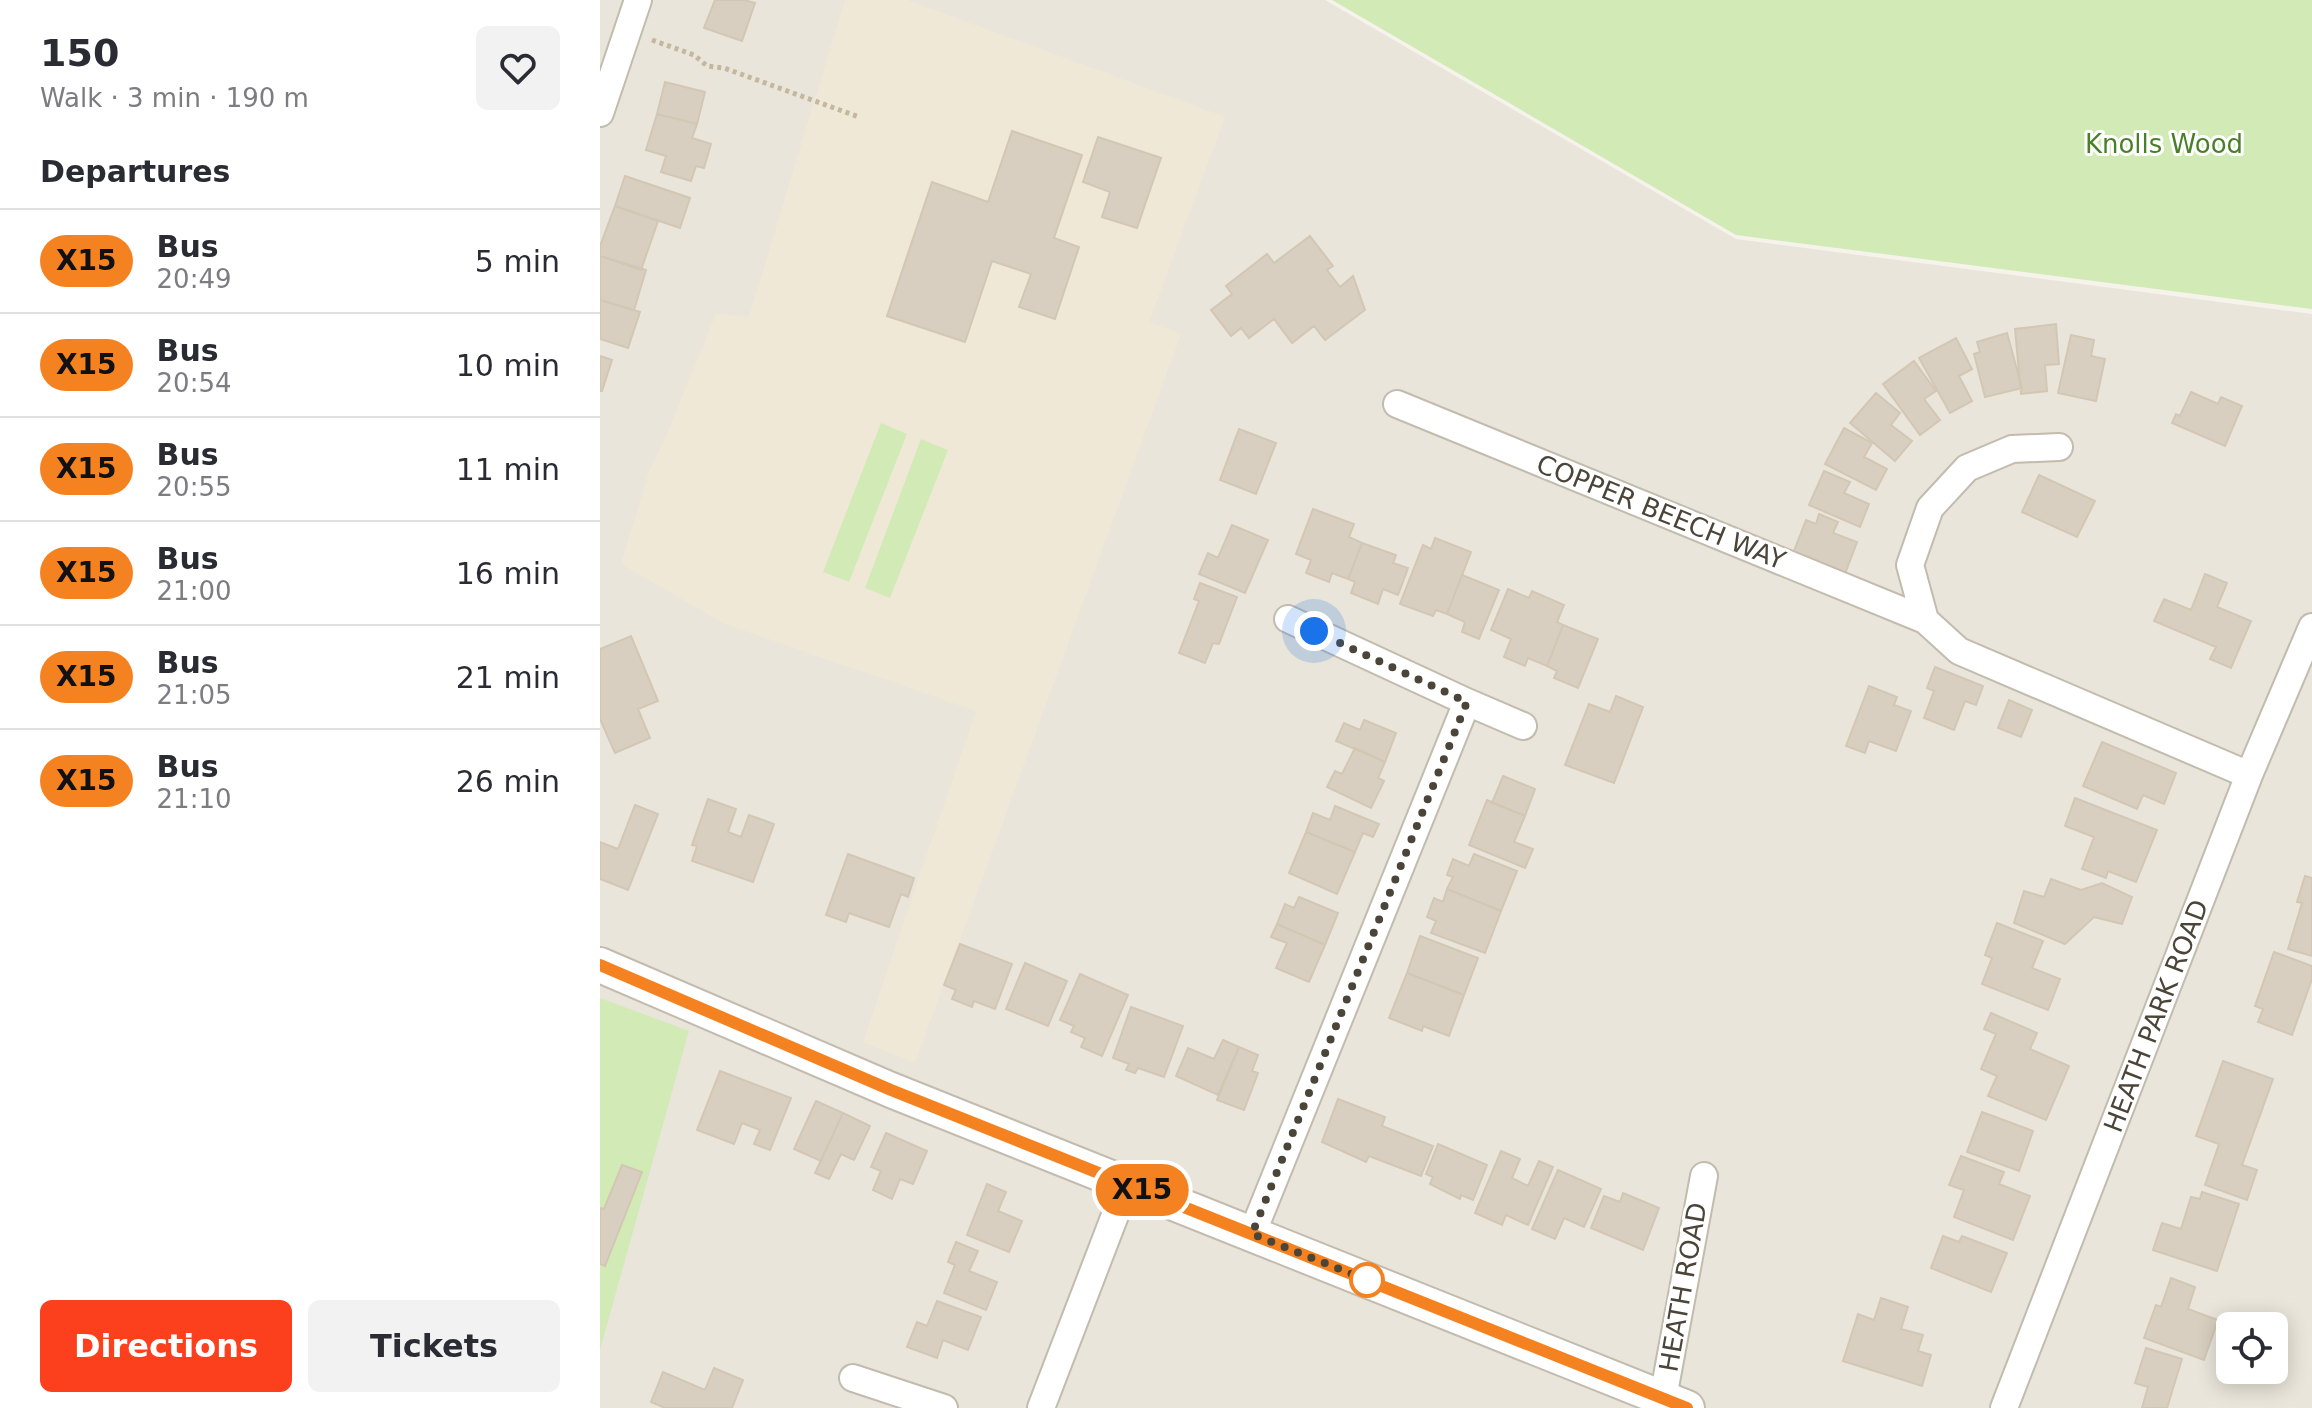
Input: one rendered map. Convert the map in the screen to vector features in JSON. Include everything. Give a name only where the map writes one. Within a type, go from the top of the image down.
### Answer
[{"type":"street","points":[[600,113],[638,0]]},
{"type":"street","name":"COPPER BEECH WAY","points":[[1397,404],[1925,620],[1959,651],[2249,775]]},
{"type":"street","points":[[1925,620],[1910,565],[1930,508],[1967,468],[2012,449],[2059,447]]},
{"type":"street","points":[[1288,619],[1523,726]]},
{"type":"street","name":"HEATH PARK ROAD","points":[[2004,1408],[2249,775],[2312,627]]},
{"type":"street","points":[[1252,1234],[1467,702]]},
{"type":"street","name":"HEATH ROAD","points":[[600,965],[891,1090],[1675,1403],[1704,1176]]},
{"type":"street","points":[[1041,1408],[1127,1184]]},
{"type":"street","points":[[853,1378],[944,1408]]},
{"type":"path","points":[[628,34],[694,55],[707,66],[724,68],[859,117]]},
{"type":"shaded area","points":[[600,0],[1325,0],[1736,239],[2312,314],[2312,1408],[600,1408]]},
{"type":"shaded area","points":[[845,0],[907,0],[1225,117],[1149,322],[1181,334],[915,1063],[863,1042],[976,711],[725,624],[621,564],[649,472],[716,314],[749,317]]},
{"type":"green space","name":"Knolls Wood","points":[[1332,0],[2312,0],[2312,309],[1736,235]]},
{"type":"green space","points":[[881,423],[907,434],[849,582],[823,572]]},
{"type":"green space","points":[[921,439],[948,450],[890,598],[865,588]]},
{"type":"green space","points":[[600,998],[689,1031],[600,1350]]},
{"type":"building","points":[[715,0],[755,3],[742,41],[704,28]]},
{"type":"building","points":[[665,82],[705,92],[697,124],[657,114]]},
{"type":"building","points":[[657,114],[697,124],[692,138],[711,144],[704,168],[696,166],[691,181],[661,172],[666,156],[646,150]]},
{"type":"building","points":[[1012,131],[1082,155],[1054,238],[1079,247],[1055,319],[1019,307],[1031,274],[992,261],[965,342],[887,316],[932,182],[988,202]]},
{"type":"building","points":[[1098,137],[1161,158],[1137,228],[1102,217],[1110,192],[1083,182]]},
{"type":"building","points":[[625,176],[690,198],[680,228],[615,206]]},
{"type":"building","points":[[615,206],[658,221],[641,270],[600,256],[600,246]]},
{"type":"building","points":[[1310,236],[1333,266],[1327,270],[1340,287],[1353,276],[1365,310],[1325,340],[1314,326],[1292,343],[1274,319],[1249,338],[1241,328],[1231,336],[1211,310],[1232,294],[1226,286],[1267,254],[1274,263]]},
{"type":"building","points":[[600,256],[646,270],[634,310],[600,300]]},
{"type":"building","points":[[600,300],[640,312],[628,348],[600,339]]},
{"type":"building","points":[[2056,324],[2059,364],[2045,365],[2047,391],[2021,394],[2015,329]]},
{"type":"building","points":[[2007,333],[2022,388],[1985,397],[1974,354],[1980,352],[1977,342]]},
{"type":"building","points":[[2071,335],[2094,340],[2091,356],[2105,359],[2096,401],[2058,393]]},
{"type":"building","points":[[1956,338],[1972,369],[1959,376],[1972,401],[1950,413],[1919,358]]},
{"type":"building","points":[[600,356],[612,360],[602,391],[600,391]]},
{"type":"building","points":[[1914,361],[1936,391],[1924,399],[1940,420],[1920,435],[1883,384]]},
{"type":"building","points":[[2191,392],[2218,404],[2221,397],[2242,406],[2225,446],[2172,423],[2176,414],[2180,416]]},
{"type":"building","points":[[1876,393],[1900,413],[1891,425],[1912,441],[1895,461],[1850,423]]},
{"type":"building","points":[[1844,428],[1872,443],[1864,457],[1887,469],[1876,490],[1825,464]]},
{"type":"building","points":[[1239,429],[1276,443],[1256,494],[1220,480]]},
{"type":"building","points":[[1824,471],[1850,482],[1844,493],[1869,504],[1860,527],[1809,505]]},
{"type":"building","points":[[2039,475],[2095,501],[2077,537],[2022,512]]},
{"type":"building","points":[[1313,509],[1354,524],[1349,537],[1362,543],[1348,579],[1332,573],[1329,582],[1306,573],[1311,560],[1296,554]]},
{"type":"building","points":[[1819,514],[1838,522],[1833,533],[1857,542],[1843,579],[1791,559],[1806,520],[1816,524]]},
{"type":"building","points":[[1232,525],[1268,540],[1245,593],[1199,574],[1208,553],[1218,558]]},
{"type":"building","points":[[1435,538],[1471,552],[1447,614],[1436,610],[1433,616],[1400,604],[1423,545],[1431,549]]},
{"type":"building","points":[[1362,543],[1396,555],[1393,563],[1408,568],[1398,595],[1383,589],[1378,604],[1351,593],[1355,582],[1348,579]]},
{"type":"building","points":[[2205,574],[2227,583],[2217,607],[2251,621],[2231,668],[2210,659],[2216,647],[2154,621],[2164,599],[2191,610]]},
{"type":"building","points":[[1462,575],[1499,590],[1479,639],[1462,632],[1465,622],[1447,614]]},
{"type":"building","points":[[1200,583],[1237,597],[1219,644],[1213,643],[1205,663],[1179,653],[1199,601],[1194,599]]},
{"type":"building","points":[[1508,589],[1529,598],[1532,591],[1564,605],[1557,622],[1563,625],[1547,666],[1528,658],[1525,666],[1504,657],[1511,639],[1491,630]]},
{"type":"building","points":[[1563,625],[1598,639],[1578,688],[1554,678],[1557,671],[1547,666]]},
{"type":"building","points":[[631,636],[658,701],[638,709],[650,738],[615,753],[600,719],[600,649]]},
{"type":"building","points":[[1935,667],[1983,686],[1976,705],[1965,701],[1954,730],[1924,718],[1934,691],[1927,688]]},
{"type":"building","points":[[1869,686],[1897,697],[1894,705],[1911,711],[1896,751],[1869,741],[1865,753],[1846,746]]},
{"type":"building","points":[[1616,696],[1643,707],[1614,783],[1565,765],[1589,704],[1610,712]]},
{"type":"building","points":[[2009,700],[2032,710],[2021,737],[1998,728]]},
{"type":"building","points":[[1364,720],[1396,733],[1385,762],[1336,741],[1344,723],[1360,730]]},
{"type":"building","points":[[2102,742],[2176,773],[2164,804],[2143,795],[2137,809],[2083,786]]},
{"type":"building","points":[[1355,748],[1385,762],[1378,778],[1384,781],[1371,808],[1327,787],[1335,771],[1342,774]]},
{"type":"building","points":[[1503,776],[1535,789],[1525,816],[1492,803]]},
{"type":"building","points":[[2075,798],[2157,830],[2136,882],[2108,871],[2106,878],[2082,869],[2094,837],[2065,826]]},
{"type":"building","points":[[708,799],[736,809],[728,832],[741,837],[749,815],[774,824],[753,882],[692,861],[697,846],[692,845]]},
{"type":"building","points":[[1487,800],[1525,816],[1514,842],[1533,849],[1525,868],[1469,845]]},
{"type":"building","points":[[635,805],[658,814],[628,890],[600,879],[600,842],[618,849]]},
{"type":"building","points":[[1335,806],[1379,824],[1373,837],[1363,833],[1355,852],[1306,832],[1313,813],[1330,820]]},
{"type":"building","points":[[1306,832],[1355,852],[1337,894],[1289,873]]},
{"type":"building","points":[[848,854],[914,878],[908,897],[901,894],[889,927],[849,913],[846,922],[826,915]]},
{"type":"building","points":[[1474,854],[1517,871],[1501,911],[1447,889],[1453,877],[1447,875],[1453,859],[1469,866]]},
{"type":"building","points":[[2305,876],[2312,878],[2312,956],[2288,949],[2302,903],[2297,902]]},
{"type":"building","points":[[2051,879],[2081,890],[2102,883],[2132,897],[2122,924],[2094,917],[2065,944],[2014,923],[2024,891],[2044,897]]},
{"type":"building","points":[[1447,889],[1501,911],[1485,953],[1431,933],[1436,921],[1427,917],[1434,898],[1443,902]]},
{"type":"building","points":[[1299,897],[1338,913],[1325,945],[1277,924],[1285,904],[1294,908]]},
{"type":"building","points":[[1997,923],[2043,941],[2032,968],[2060,979],[2048,1010],[1982,984],[1992,958],[1985,955]]},
{"type":"building","points":[[1277,924],[1325,945],[1309,982],[1276,968],[1287,943],[1271,937]]},
{"type":"building","points":[[1420,936],[1478,958],[1464,995],[1407,973]]},
{"type":"building","points":[[960,944],[1012,964],[995,1009],[974,1001],[972,1007],[952,999],[956,990],[944,985]]},
{"type":"building","points":[[2274,952],[2312,966],[2312,979],[2292,1035],[2258,1022],[2263,1009],[2255,1006]]},
{"type":"building","points":[[1025,963],[1067,981],[1048,1026],[1006,1009]]},
{"type":"building","points":[[1407,973],[1464,995],[1449,1036],[1423,1026],[1422,1031],[1389,1018]]},
{"type":"building","points":[[1080,974],[1128,995],[1102,1056],[1081,1047],[1085,1038],[1071,1032],[1074,1026],[1060,1020]]},
{"type":"building","points":[[1131,1007],[1183,1026],[1164,1077],[1138,1068],[1135,1073],[1126,1070],[1129,1064],[1113,1058]]},
{"type":"building","points":[[1991,1013],[2037,1033],[2030,1049],[2069,1066],[2046,1120],[1988,1096],[1997,1076],[1981,1069],[1996,1034],[1984,1029]]},
{"type":"building","points":[[1223,1040],[1239,1047],[1218,1095],[1176,1076],[1188,1048],[1214,1059]]},
{"type":"building","points":[[1239,1047],[1258,1055],[1252,1071],[1258,1073],[1244,1110],[1217,1100]]},
{"type":"building","points":[[2223,1061],[2273,1079],[2242,1165],[2257,1170],[2247,1200],[2205,1185],[2219,1144],[2196,1136]]},
{"type":"building","points":[[720,1071],[791,1098],[770,1150],[754,1144],[760,1130],[742,1123],[734,1144],[697,1130]]},
{"type":"building","points":[[1338,1099],[1385,1117],[1382,1126],[1433,1146],[1421,1176],[1369,1156],[1366,1162],[1322,1142]]},
{"type":"building","points":[[816,1101],[843,1113],[821,1161],[794,1149]]},
{"type":"building","points":[[1982,1112],[2033,1131],[2019,1171],[1967,1152]]},
{"type":"building","points":[[843,1113],[870,1126],[854,1160],[841,1154],[829,1179],[815,1173]]},
{"type":"building","points":[[886,1133],[927,1151],[913,1184],[900,1179],[892,1199],[873,1190],[881,1171],[871,1167]]},
{"type":"building","points":[[1438,1144],[1487,1165],[1473,1200],[1461,1195],[1460,1199],[1430,1184],[1433,1177],[1426,1174]]},
{"type":"building","points":[[1501,1151],[1520,1159],[1512,1178],[1528,1186],[1539,1161],[1553,1167],[1528,1225],[1506,1215],[1502,1225],[1475,1213]]},
{"type":"building","points":[[1961,1156],[2004,1172],[1999,1184],[2030,1196],[2013,1240],[1954,1217],[1964,1190],[1949,1185]]},
{"type":"building","points":[[622,1165],[642,1172],[605,1266],[600,1264],[600,1208],[604,1209]]},
{"type":"building","points":[[1558,1170],[1601,1189],[1584,1227],[1564,1218],[1555,1239],[1532,1229]]},
{"type":"building","points":[[987,1184],[1006,1192],[998,1211],[1022,1221],[1009,1252],[967,1235]]},
{"type":"building","points":[[2202,1192],[2239,1204],[2217,1271],[2153,1250],[2162,1223],[2181,1229],[2191,1197],[2200,1199]]},
{"type":"building","points":[[1623,1193],[1659,1208],[1643,1250],[1591,1228],[1604,1196],[1620,1202]]},
{"type":"building","points":[[1943,1236],[1959,1242],[1962,1236],[2007,1253],[1991,1292],[1931,1268]]},
{"type":"building","points":[[956,1242],[978,1251],[969,1271],[997,1282],[986,1310],[944,1293],[955,1265],[948,1262]]},
{"type":"building","points":[[2171,1278],[2195,1287],[2188,1309],[2216,1319],[2204,1360],[2144,1338],[2156,1305],[2161,1307]]},
{"type":"building","points":[[1881,1298],[1908,1307],[1901,1329],[1923,1335],[1918,1351],[1931,1355],[1922,1386],[1843,1361],[1858,1314],[1874,1320]]},
{"type":"building","points":[[937,1301],[981,1317],[968,1350],[943,1340],[937,1358],[907,1347],[917,1322],[927,1326]]},
{"type":"building","points":[[2146,1348],[2182,1359],[2167,1408],[2142,1408],[2148,1387],[2135,1383]]},
{"type":"building","points":[[714,1368],[743,1380],[732,1408],[665,1408],[651,1402],[663,1372],[705,1390]]},
{"type":"bus line","name":"X15","points":[[600,965],[891,1090],[1687,1408]]},
{"type":"route","points":[[1314,631],[1467,702],[1252,1234],[1367,1280]]}]
